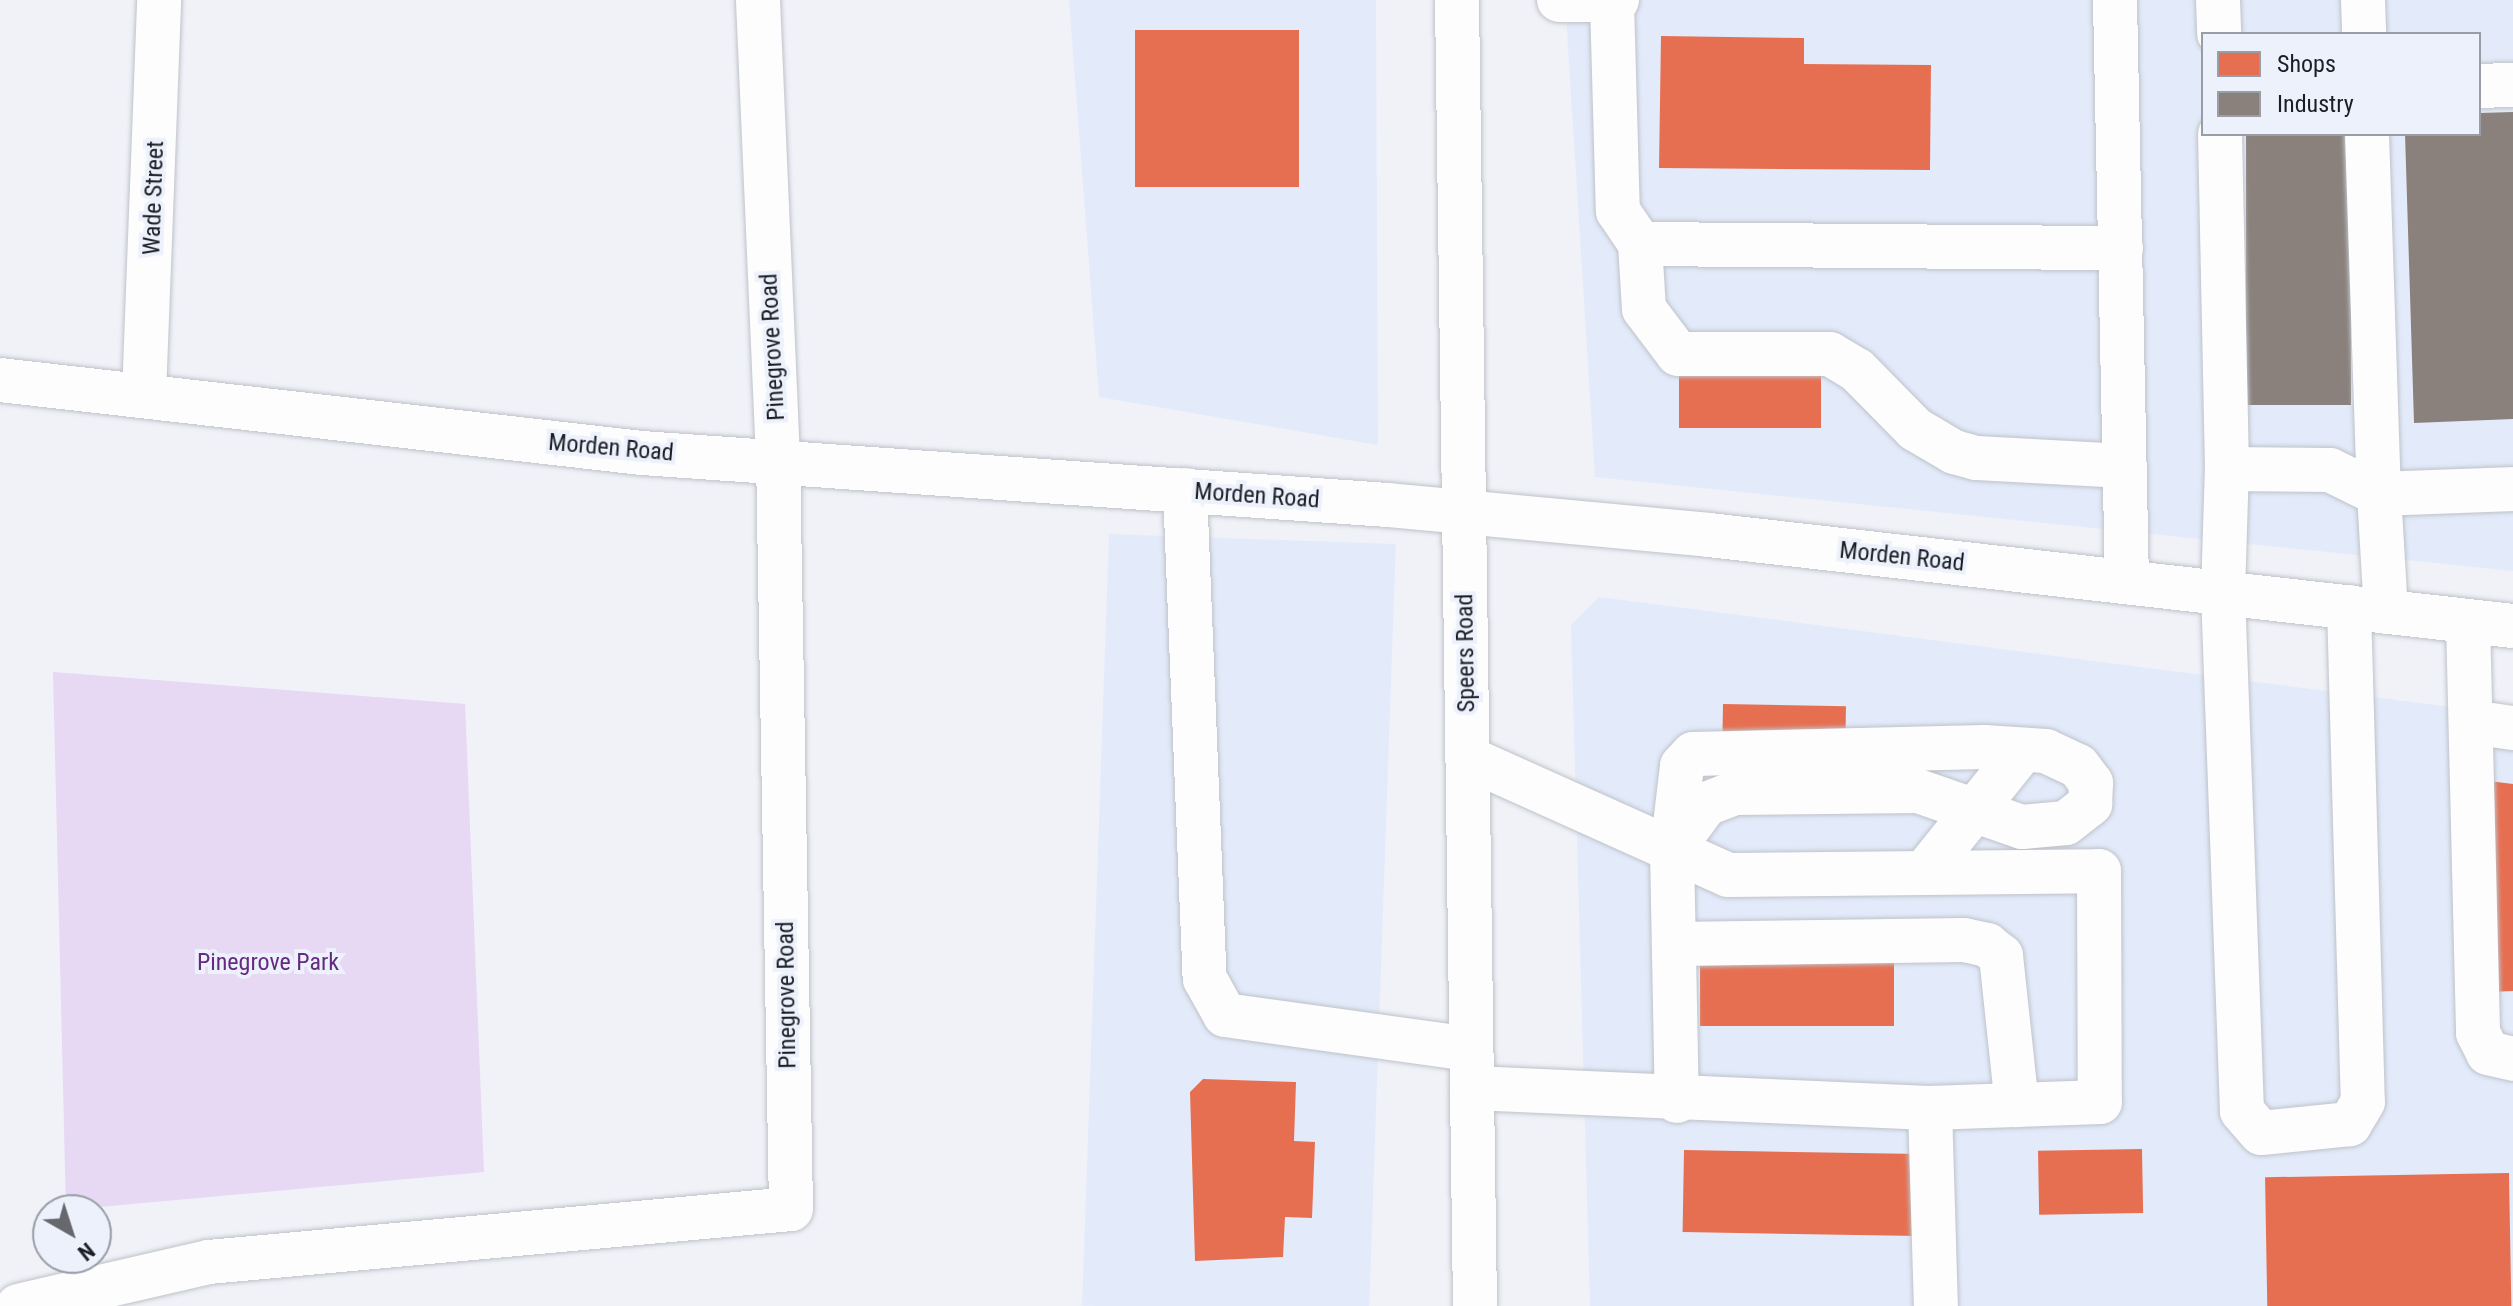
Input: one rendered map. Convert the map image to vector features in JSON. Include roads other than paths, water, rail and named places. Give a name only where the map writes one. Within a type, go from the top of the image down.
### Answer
[{"type":"street","name":"Wade Street","points":[[144,395],[159,0]]},
{"type":"street","name":"Pinegrove Road","points":[[18,1306],[209,1262],[791,1209],[778,459],[758,0]]},
{"type":"street","name":"Speers Road","points":[[1457,0],[1475,1306]]},
{"type":"street","points":[[1559,0],[1615,1],[1618,211],[1640,244],[1644,309],[1678,354],[1830,354],[1857,370],[1915,429],[1954,452],[1976,458],[2125,466]]},
{"type":"street","points":[[2115,0],[2127,582]]},
{"type":"street","points":[[2218,0],[2219,32]]},
{"type":"street","points":[[2363,0],[2364,32]]},
{"type":"street","points":[[2481,86],[2513,85]]},
{"type":"street","points":[[2220,136],[2227,469],[2223,593],[2242,1111],[2261,1133],[2350,1124],[2363,1102],[2367,610],[2379,494],[2367,136]]},
{"type":"street","points":[[1640,244],[2121,248]]},
{"type":"street","name":"Morden Road","points":[[0,380],[642,453],[778,459],[1464,512],[2513,626]]},
{"type":"street","points":[[2227,469],[2330,470],[2379,494],[2513,489]]},
{"type":"street","points":[[1185,490],[1205,979],[1225,1015],[1472,1069],[1677,1101],[1930,1108],[2100,1102],[2099,871],[1728,875],[1468,758]]},
{"type":"street","points":[[2468,621],[2492,725],[2478,1033],[2488,1053],[2513,1059]]},
{"type":"street","points":[[1924,873],[2023,750]]},
{"type":"street","points":[[1672,850],[1706,804],[1735,793],[1918,791],[2022,827],[2066,823],[2090,804],[2091,783],[2078,766],[2046,751],[1693,754],[1682,766],[1672,850],[1677,1101]]},
{"type":"street","points":[[1674,944],[1964,940],[1987,945],[2001,956],[2017,1105]]},
{"type":"street","points":[[1930,1108],[1936,1306]]},
{"type":"park label","name":"Pinegrove Park","points":[[268,963]]}]
